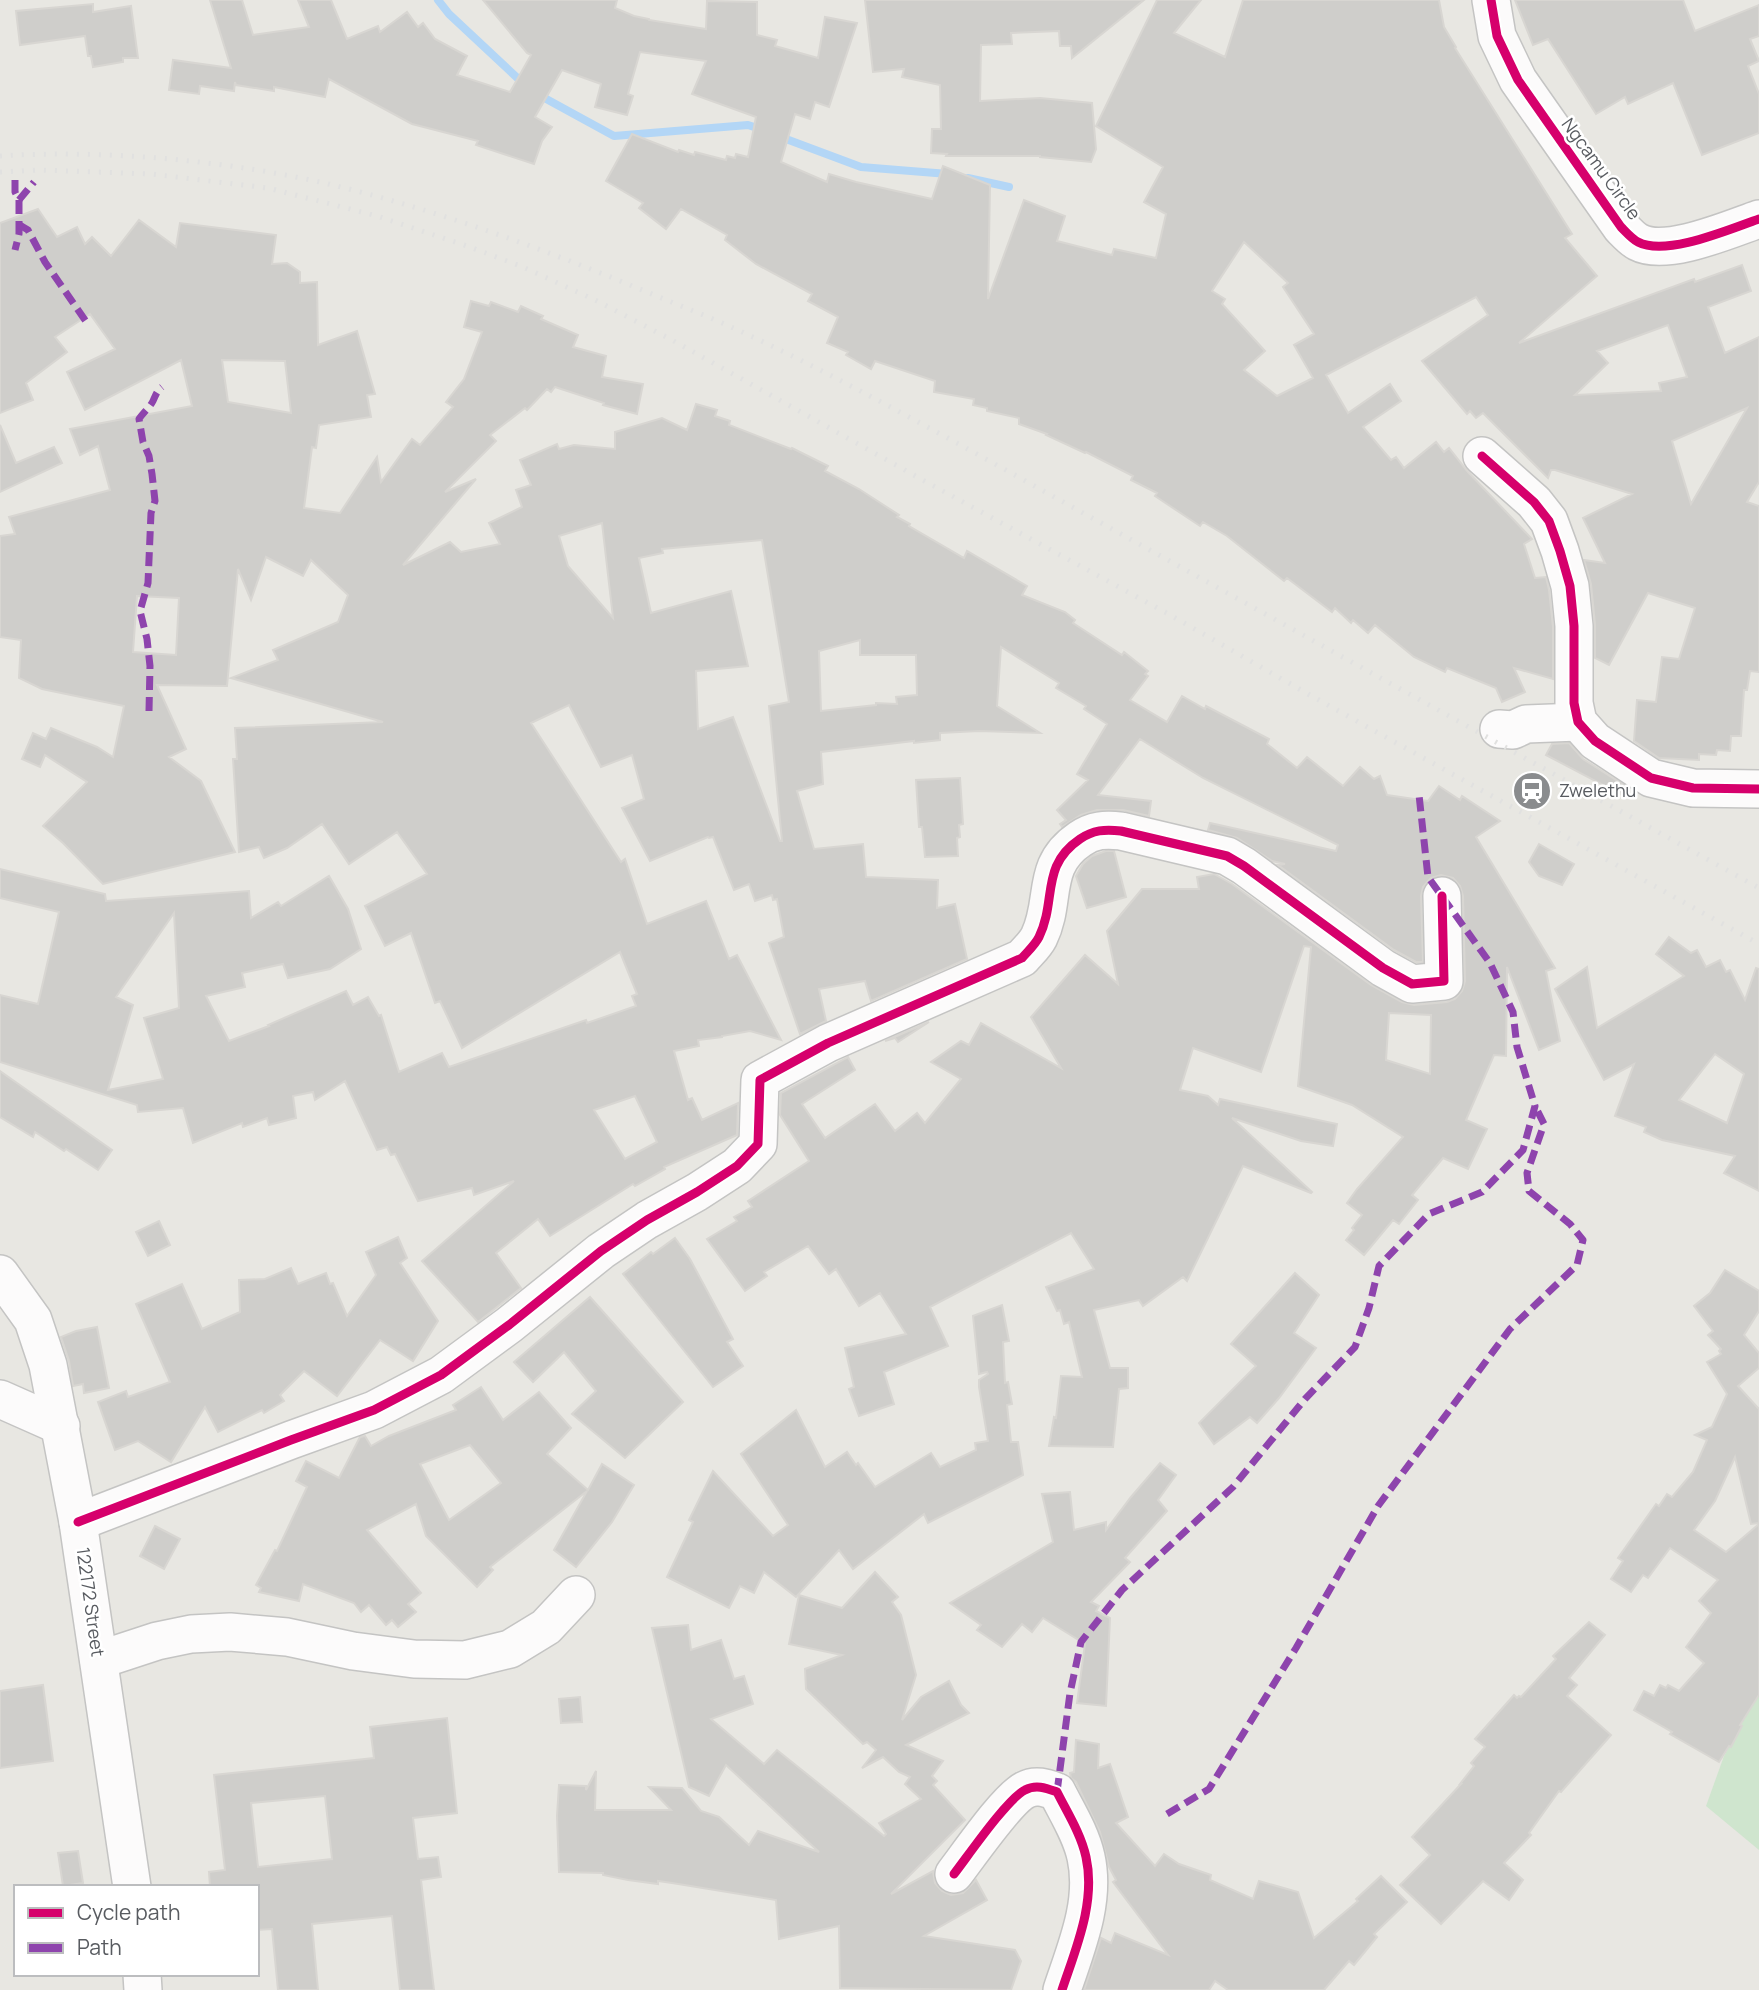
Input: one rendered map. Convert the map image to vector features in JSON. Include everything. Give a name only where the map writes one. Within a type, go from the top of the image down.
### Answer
[{"type":"street","name":"Ngcamu Circle","points":[[1491,0],[1497,36],[1518,80],[1622,227],[1638,242],[1658,246],[1683,244],[1759,219]]},
{"type":"street","points":[[1482,456],[1534,502],[1549,522],[1560,551],[1570,586],[1574,626],[1574,703],[1578,722],[1595,741],[1651,778],[1693,789],[1759,789]]},
{"type":"street","points":[[1499,729],[1513,730],[1526,724],[1578,722]]},
{"type":"street","points":[[78,1522],[374,1410],[441,1375],[509,1325],[601,1251],[737,1166],[758,1144],[760,1080],[828,1043],[1022,958],[1039,937],[1057,863],[1067,848],[1086,835],[1103,829],[1121,831],[1227,856],[1383,968],[1412,984],[1444,982],[1441,896]]},
{"type":"street","name":"122172 Street","points":[[0,1274],[33,1320],[48,1365],[78,1522],[132,1885]]},
{"type":"street","points":[[0,1399],[61,1426]]},
{"type":"street","points":[[99,1660],[157,1641],[191,1634],[230,1632],[287,1637],[353,1651],[414,1659],[465,1660],[510,1649],[546,1627],[576,1595]]},
{"type":"street","points":[[954,1874],[1011,1802],[1025,1790],[1040,1786],[1057,1792],[1086,1857],[1088,1891],[1083,1930],[1062,1990]]},
{"type":"green space","points":[[1759,1692],[1759,1850],[1706,1806],[1724,1756]]},
{"type":"building","points":[[210,0],[242,0],[253,35],[309,27],[298,0],[331,0],[347,39],[378,26],[380,32],[407,12],[418,27],[423,23],[435,39],[467,56],[457,75],[510,92],[531,55],[483,0],[617,0],[615,8],[634,16],[706,29],[707,1],[757,2],[757,35],[777,40],[775,46],[818,58],[825,17],[857,23],[829,107],[815,102],[810,119],[795,114],[781,162],[827,182],[829,174],[932,199],[943,166],[990,185],[988,299],[1024,200],[1065,216],[1057,241],[1112,255],[1114,249],[1156,258],[1166,214],[1144,202],[1163,167],[1096,126],[1157,0],[1201,0],[1174,33],[1225,57],[1243,0],[1439,0],[1444,27],[1455,48],[1572,234],[1565,238],[1597,276],[1519,343],[1694,279],[1695,282],[1742,265],[1751,291],[1708,307],[1725,353],[1759,337],[1759,482],[1747,502],[1759,506],[1759,672],[1750,671],[1747,690],[1744,690],[1741,736],[1731,736],[1730,751],[1717,750],[1716,755],[1699,754],[1699,760],[1659,758],[1634,741],[1637,700],[1656,702],[1662,657],[1679,659],[1695,608],[1648,593],[1609,665],[1595,658],[1591,584],[1584,560],[1605,563],[1583,518],[1632,494],[1555,470],[1551,470],[1548,478],[1483,413],[1476,418],[1470,411],[1467,414],[1422,361],[1488,315],[1476,297],[1326,375],[1348,413],[1390,384],[1401,401],[1363,427],[1391,460],[1396,457],[1404,468],[1436,442],[1444,452],[1449,448],[1468,472],[1532,539],[1524,544],[1535,578],[1546,577],[1549,590],[1553,627],[1553,679],[1514,668],[1525,692],[1502,702],[1496,688],[1447,668],[1445,672],[1414,657],[1375,625],[1368,633],[1353,620],[1351,623],[1335,608],[1332,612],[1287,578],[1284,581],[1227,536],[1203,522],[1200,526],[1155,496],[1157,493],[1131,480],[1133,476],[1047,434],[1019,424],[1019,418],[973,405],[974,399],[934,392],[935,381],[875,361],[871,369],[846,355],[848,352],[827,343],[838,317],[808,301],[812,294],[756,264],[725,240],[727,235],[681,209],[666,229],[639,208],[643,203],[606,181],[632,134],[678,152],[679,150],[694,155],[695,152],[726,160],[727,156],[735,158],[736,154],[748,157],[756,117],[692,94],[706,61],[640,52],[628,94],[633,96],[627,115],[595,107],[601,84],[562,70],[535,117],[552,127],[542,141],[534,164],[476,145],[478,141],[412,124],[329,79],[325,97],[274,87],[274,91],[236,85],[235,82],[234,91],[200,86],[199,94],[169,90],[173,60],[231,68]],"holes":[[[1244,242],[1288,283],[1283,287],[1314,334],[1294,345],[1313,378],[1277,396],[1244,370],[1265,351],[1222,304],[1225,299],[1212,291]],[[1668,325],[1687,377],[1659,383],[1661,391],[1575,395],[1608,363],[1597,351]],[[1747,408],[1691,504],[1672,441]]]},
{"type":"building","points":[[865,0],[1144,0],[1072,58],[1071,46],[1060,46],[1059,31],[1011,33],[1012,44],[981,45],[980,101],[1040,98],[1092,103],[1096,149],[1091,162],[1040,156],[946,156],[947,154],[931,153],[932,129],[941,129],[940,85],[902,77],[904,69],[873,72]]},
{"type":"building","points":[[1515,0],[1683,0],[1695,31],[1759,5],[1759,36],[1750,39],[1759,61],[1748,66],[1759,94],[1759,133],[1702,155],[1673,83],[1628,104],[1625,97],[1596,114],[1548,39],[1533,45]]},
{"type":"building","points":[[93,4],[93,12],[131,6],[138,58],[123,58],[123,62],[93,67],[85,36],[20,45],[16,11]]},
{"type":"building","points":[[38,209],[57,237],[77,227],[85,244],[92,237],[111,256],[139,220],[176,247],[180,223],[276,235],[272,264],[287,263],[300,272],[300,283],[317,282],[318,345],[357,331],[375,394],[367,395],[371,417],[319,425],[316,448],[312,447],[304,508],[340,513],[377,457],[381,482],[412,439],[420,445],[453,407],[446,402],[464,379],[482,332],[464,327],[471,301],[489,306],[491,302],[518,312],[521,306],[543,316],[541,319],[578,335],[573,347],[606,356],[602,377],[643,384],[637,414],[555,387],[551,392],[547,389],[527,410],[525,408],[490,435],[496,441],[445,492],[476,479],[403,565],[450,542],[461,552],[500,544],[489,523],[522,507],[516,490],[531,485],[520,460],[557,444],[559,449],[574,445],[615,449],[615,432],[662,418],[687,430],[696,404],[717,410],[715,416],[730,421],[729,425],[792,448],[828,466],[825,471],[899,515],[897,517],[910,524],[909,526],[964,558],[967,551],[1027,586],[1022,595],[1065,612],[1075,620],[1073,623],[1122,655],[1124,652],[1148,671],[1145,674],[1148,676],[1130,700],[1167,722],[1182,696],[1269,739],[1267,744],[1297,768],[1307,757],[1343,786],[1360,767],[1374,779],[1380,776],[1387,795],[1428,801],[1439,786],[1460,800],[1462,796],[1500,821],[1476,837],[1555,968],[1546,971],[1560,1041],[1539,1050],[1507,967],[1506,1056],[1494,1055],[1466,1120],[1487,1129],[1468,1169],[1443,1158],[1412,1195],[1418,1200],[1399,1224],[1393,1220],[1364,1255],[1346,1240],[1362,1215],[1347,1203],[1403,1137],[1352,1105],[1298,1086],[1311,947],[1304,946],[1261,1072],[1193,1048],[1180,1090],[1208,1096],[1218,1105],[1220,1099],[1337,1124],[1333,1146],[1301,1141],[1232,1118],[1312,1192],[1243,1166],[1187,1281],[1183,1277],[1143,1306],[1139,1300],[1094,1310],[1110,1368],[1128,1368],[1128,1388],[1119,1389],[1113,1447],[1049,1446],[1054,1417],[1056,1418],[1061,1376],[1082,1377],[1069,1322],[1064,1324],[1060,1310],[1057,1311],[1046,1287],[1094,1269],[1071,1233],[930,1307],[948,1346],[884,1372],[894,1404],[859,1416],[849,1389],[854,1387],[845,1348],[906,1334],[880,1293],[859,1306],[836,1269],[829,1274],[808,1246],[764,1272],[767,1276],[745,1291],[707,1239],[737,1221],[734,1217],[752,1207],[748,1201],[809,1161],[780,1115],[781,1093],[848,1057],[855,1070],[802,1104],[825,1138],[875,1104],[895,1131],[917,1113],[925,1123],[961,1079],[931,1062],[961,1041],[969,1045],[981,1023],[1061,1068],[1031,1017],[1085,955],[1118,984],[1107,931],[1142,889],[1199,889],[1197,877],[1214,874],[1232,884],[1371,985],[1402,1002],[1414,1005],[1447,1002],[1455,999],[1462,991],[1465,981],[1463,896],[1460,886],[1453,878],[1441,875],[1431,878],[1423,887],[1423,962],[1416,962],[1394,950],[1278,865],[1285,864],[1272,861],[1237,838],[1208,830],[1210,823],[1336,851],[1338,845],[1203,778],[1140,739],[1098,795],[1151,801],[1149,816],[1123,810],[1097,810],[1081,815],[1062,827],[1060,824],[1066,820],[1057,810],[1088,780],[1077,774],[1107,724],[1084,709],[1086,706],[1056,688],[1059,683],[1001,647],[997,706],[1040,733],[940,733],[940,740],[821,752],[823,784],[797,791],[814,849],[863,844],[866,877],[938,880],[937,908],[955,904],[967,959],[871,1001],[865,981],[819,989],[826,1021],[800,1034],[769,943],[784,937],[777,899],[773,900],[772,895],[755,901],[749,884],[734,890],[713,837],[650,861],[622,808],[644,799],[632,755],[601,767],[569,705],[531,723],[621,862],[625,859],[647,924],[706,901],[729,959],[737,955],[781,1040],[750,1031],[698,1040],[699,1046],[674,1051],[688,1100],[692,1098],[702,1120],[738,1103],[737,1135],[664,1167],[665,1169],[635,1186],[633,1184],[550,1236],[538,1219],[496,1253],[521,1288],[478,1322],[422,1261],[514,1181],[474,1195],[472,1188],[418,1201],[395,1154],[391,1155],[387,1147],[377,1150],[345,1081],[315,1100],[313,1092],[293,1096],[296,1118],[269,1125],[267,1118],[243,1127],[242,1123],[193,1143],[183,1108],[138,1112],[137,1105],[0,1062],[0,995],[38,1004],[59,912],[0,898],[0,869],[105,894],[106,901],[249,891],[251,918],[278,902],[281,906],[329,876],[348,909],[361,949],[330,969],[288,978],[283,964],[242,973],[245,987],[206,996],[229,1041],[346,991],[353,1005],[368,997],[379,1016],[381,1015],[399,1072],[442,1053],[449,1067],[586,1020],[587,1023],[636,1006],[632,996],[637,994],[620,952],[462,1048],[440,1001],[435,1003],[411,933],[385,946],[365,906],[427,874],[397,832],[349,864],[322,824],[287,848],[264,858],[259,847],[239,852],[233,759],[237,759],[235,728],[383,722],[231,678],[278,660],[273,650],[338,622],[348,595],[311,560],[303,576],[266,557],[251,600],[238,569],[227,686],[157,685],[186,749],[169,757],[201,781],[235,852],[103,884],[43,826],[87,782],[45,755],[40,767],[22,759],[33,733],[46,739],[51,728],[97,747],[113,757],[124,706],[42,689],[19,678],[21,640],[0,637],[0,536],[15,534],[9,517],[110,490],[98,446],[80,455],[70,429],[192,406],[181,360],[85,410],[67,372],[115,349],[90,314],[55,337],[67,352],[26,383],[33,400],[0,413],[0,223]],"holes":[[[222,360],[285,361],[291,413],[228,402]],[[602,523],[613,618],[568,566],[559,536]],[[762,540],[789,702],[769,706],[782,841],[733,717],[698,729],[696,671],[748,666],[731,591],[651,613],[639,558],[663,553],[662,549]],[[137,596],[179,598],[176,655],[133,652]],[[860,640],[860,655],[916,655],[917,695],[896,697],[897,704],[876,703],[821,711],[819,651]],[[174,913],[179,1008],[144,1018],[163,1079],[108,1090],[133,1005],[116,997]],[[1389,1013],[1431,1015],[1430,1074],[1386,1060]],[[635,1096],[657,1142],[625,1159],[594,1110]]]},
{"type":"building","points":[[0,425],[16,463],[54,447],[62,463],[0,492]]},
{"type":"building","points":[[1569,743],[1583,759],[1627,787],[1622,795],[1546,755],[1552,744]]},
{"type":"building","points":[[960,778],[963,824],[959,825],[958,856],[925,857],[922,827],[919,827],[916,780]]},
{"type":"building","points":[[1539,844],[1574,864],[1562,885],[1539,876],[1529,862]]},
{"type":"building","points":[[1114,851],[1126,897],[1087,908],[1076,876],[1092,856]]},
{"type":"building","points":[[1669,937],[1691,953],[1697,950],[1706,967],[1720,960],[1726,972],[1730,970],[1745,1000],[1756,968],[1759,969],[1759,1191],[1724,1173],[1735,1156],[1662,1140],[1644,1132],[1646,1127],[1615,1116],[1634,1064],[1604,1080],[1555,989],[1587,967],[1597,1028],[1684,976],[1656,954]],"holes":[[[1715,1054],[1744,1074],[1727,1123],[1679,1100]]]},
{"type":"building","points":[[929,1022],[898,1042],[895,1038],[885,1041]]},
{"type":"building","points":[[0,1071],[112,1150],[98,1170],[35,1132],[33,1137],[0,1117]]},
{"type":"building","points":[[159,1221],[170,1245],[148,1256],[136,1232]]},
{"type":"building","points":[[398,1237],[407,1258],[400,1263],[438,1321],[413,1361],[380,1340],[337,1396],[304,1371],[280,1395],[284,1401],[264,1413],[262,1410],[218,1432],[205,1407],[171,1462],[138,1441],[115,1450],[98,1402],[126,1391],[128,1397],[170,1382],[136,1304],[182,1284],[202,1329],[240,1312],[239,1280],[265,1279],[291,1268],[298,1284],[326,1273],[347,1316],[376,1275],[366,1252]]},
{"type":"building","points":[[675,1238],[690,1259],[733,1339],[727,1342],[743,1366],[713,1387],[623,1274],[651,1252],[653,1254]]},
{"type":"building","points":[[1725,1270],[1759,1291],[1759,1311],[1744,1335],[1759,1353],[1759,1368],[1738,1386],[1759,1409],[1759,1523],[1751,1524],[1735,1457],[1715,1501],[1694,1530],[1726,1552],[1759,1524],[1759,1695],[1740,1725],[1742,1726],[1731,1747],[1729,1746],[1719,1762],[1634,1710],[1644,1691],[1654,1696],[1660,1685],[1666,1688],[1668,1685],[1679,1691],[1704,1663],[1686,1647],[1711,1613],[1699,1601],[1718,1580],[1670,1548],[1648,1578],[1643,1575],[1631,1592],[1611,1579],[1623,1561],[1618,1558],[1656,1504],[1659,1506],[1667,1494],[1672,1497],[1693,1472],[1707,1440],[1695,1435],[1712,1427],[1727,1394],[1707,1362],[1721,1354],[1721,1349],[1708,1335],[1713,1331],[1694,1306],[1710,1293]]},
{"type":"building","points":[[1295,1273],[1319,1295],[1294,1333],[1316,1348],[1257,1423],[1250,1417],[1214,1444],[1199,1423],[1256,1366],[1231,1344]]},
{"type":"building","points":[[590,1297],[683,1402],[625,1458],[572,1414],[596,1391],[564,1352],[533,1382],[514,1362]]},
{"type":"building","points":[[1002,1305],[1009,1341],[1003,1342],[1005,1383],[1008,1382],[1012,1404],[1007,1405],[1011,1442],[1018,1442],[1023,1475],[928,1523],[924,1514],[853,1569],[839,1550],[796,1597],[764,1572],[754,1593],[740,1586],[729,1608],[667,1577],[693,1522],[689,1520],[713,1471],[773,1536],[788,1525],[741,1454],[796,1410],[825,1467],[847,1452],[875,1487],[931,1453],[940,1467],[976,1450],[975,1443],[988,1441],[979,1380],[988,1374],[979,1374],[973,1316]]},
{"type":"building","points":[[97,1327],[109,1388],[84,1393],[83,1384],[73,1386],[61,1337]]},
{"type":"building","points":[[481,1387],[503,1420],[539,1392],[571,1428],[547,1454],[588,1490],[602,1464],[634,1485],[612,1522],[576,1567],[554,1550],[587,1491],[490,1567],[493,1570],[477,1587],[426,1536],[416,1504],[367,1530],[421,1593],[408,1604],[416,1612],[398,1627],[392,1620],[386,1625],[369,1605],[361,1612],[354,1603],[303,1584],[299,1601],[259,1592],[261,1588],[256,1585],[275,1550],[277,1551],[307,1487],[296,1481],[306,1461],[339,1478],[360,1437],[365,1436],[371,1446],[389,1436],[456,1410],[453,1405]],"holes":[[[470,1445],[501,1483],[449,1520],[420,1464]]]},
{"type":"building","points":[[1160,1463],[1176,1475],[1158,1500],[1167,1511],[1125,1558],[1130,1562],[1091,1602],[1099,1606],[1096,1611],[1110,1618],[1106,1706],[1077,1703],[1085,1644],[1043,1618],[1032,1632],[1022,1624],[1002,1647],[977,1630],[981,1625],[950,1603],[1053,1542],[1042,1494],[1070,1492],[1074,1530],[1106,1522],[1106,1530]]},
{"type":"building","points":[[155,1526],[180,1539],[164,1569],[140,1556]]},
{"type":"building","points":[[875,1572],[898,1597],[892,1602],[901,1615],[916,1675],[902,1720],[921,1697],[949,1681],[961,1705],[969,1713],[906,1745],[943,1761],[932,1776],[937,1781],[933,1785],[965,1820],[891,1894],[933,1871],[935,1883],[942,1891],[951,1895],[963,1893],[976,1880],[987,1900],[924,1936],[1015,1950],[1021,1961],[1011,1990],[840,1988],[839,1926],[779,1939],[776,1900],[658,1881],[658,1884],[628,1880],[603,1873],[559,1872],[559,1785],[586,1786],[586,1790],[596,1771],[595,1810],[671,1810],[649,1787],[682,1788],[701,1811],[719,1817],[749,1845],[758,1831],[819,1852],[726,1765],[709,1796],[689,1787],[652,1628],[688,1625],[691,1650],[721,1640],[734,1679],[744,1676],[753,1704],[711,1719],[764,1764],[777,1750],[884,1836],[886,1834],[879,1823],[921,1799],[905,1784],[910,1777],[899,1772],[883,1757],[862,1768],[876,1750],[867,1742],[863,1744],[806,1689],[805,1669],[842,1655],[789,1644],[799,1595],[842,1608]]},
{"type":"building","points":[[1589,1622],[1605,1635],[1569,1678],[1577,1685],[1567,1696],[1611,1735],[1561,1792],[1559,1791],[1529,1833],[1531,1835],[1504,1863],[1523,1880],[1509,1900],[1483,1881],[1441,1924],[1400,1885],[1430,1855],[1412,1837],[1474,1766],[1471,1763],[1485,1747],[1475,1739],[1514,1695],[1521,1697],[1556,1659],[1553,1656]]},
{"type":"building","points":[[43,1685],[53,1761],[0,1768],[0,1691]]},
{"type":"building","points":[[580,1697],[582,1722],[561,1723],[559,1699]]},
{"type":"building","points":[[447,1718],[457,1813],[413,1818],[418,1859],[438,1857],[441,1877],[421,1880],[434,1990],[400,1990],[392,1916],[312,1924],[318,1990],[278,1990],[272,1929],[259,1930],[259,1885],[210,1885],[209,1872],[225,1870],[214,1775],[374,1758],[370,1727]],"holes":[[[325,1796],[332,1859],[258,1867],[251,1803]]]},
{"type":"building","points":[[1076,1740],[1099,1744],[1098,1768],[1110,1764],[1128,1817],[1116,1823],[1155,1866],[1164,1854],[1179,1864],[1211,1875],[1210,1880],[1253,1899],[1259,1881],[1298,1892],[1314,1938],[1358,1901],[1356,1899],[1381,1876],[1407,1902],[1374,1934],[1377,1937],[1354,1965],[1349,1961],[1324,1990],[1228,1990],[1215,1981],[1209,1990],[1084,1990],[1101,1938],[1111,1943],[1115,1933],[1168,1955],[1113,1882],[1116,1880],[1109,1867],[1100,1832],[1076,1782],[1071,1778],[1070,1773],[1074,1772]]},
{"type":"building","points":[[78,1851],[83,1883],[63,1885],[58,1853]]},
{"type":"waterway","points":[[438,0],[449,14],[526,86]]},
{"type":"waterway","points":[[539,95],[614,136],[748,125],[763,130]]},
{"type":"waterway","points":[[778,136],[861,167],[948,174]]},
{"type":"waterway","points":[[968,178],[1009,187]]},
{"type":"railway","points":[[0,156],[83,154],[169,159],[255,170],[337,186],[494,233],[706,316],[822,371],[957,443],[1759,888]]},
{"type":"railway","points":[[0,172],[40,170],[151,174],[268,188],[377,216],[523,267],[672,340],[1759,944]]},
{"type":"marked path","points":[[15,180],[15,192],[19,200],[19,234],[15,250]]},
{"type":"marked path","points":[[19,200],[34,182]]},
{"type":"marked path","points":[[18,224],[28,230],[45,262],[87,323]]},
{"type":"marked path","points":[[149,711],[150,666],[140,611],[148,583],[151,513],[155,501],[149,456],[143,442],[139,419],[162,387]]},
{"type":"marked path","points":[[1057,1792],[1070,1693],[1081,1642],[1122,1590],[1233,1487],[1305,1399],[1355,1347],[1369,1308],[1379,1266],[1429,1214],[1482,1192],[1523,1150],[1535,1106],[1517,1047],[1513,1012],[1490,963],[1428,877],[1419,795]]},
{"type":"marked path","points":[[1167,1814],[1209,1789],[1296,1648],[1378,1506],[1510,1329],[1577,1265],[1583,1240],[1570,1224],[1529,1191],[1527,1173],[1544,1124],[1535,1106]]},
{"type":"cycle path","points":[[1491,0],[1497,36],[1518,80],[1621,227],[1634,239],[1650,246],[1681,244],[1759,219]]},
{"type":"cycle path","points":[[1482,456],[1534,502],[1549,521],[1560,551],[1570,586],[1574,626],[1574,703],[1578,722],[1595,741],[1651,778],[1693,788],[1759,789]]},
{"type":"cycle path","points":[[78,1522],[374,1410],[441,1375],[509,1325],[601,1251],[737,1166],[758,1144],[760,1080],[828,1043],[1022,958],[1037,940],[1044,923],[1051,884],[1059,861],[1067,849],[1094,832],[1121,831],[1227,856],[1383,968],[1412,984],[1444,981],[1442,896]]},
{"type":"cycle path","points":[[954,1874],[1017,1795],[1033,1787],[1057,1792],[1081,1840],[1088,1874],[1083,1925],[1062,1990]]},
{"type":"place","name":"Zwelethu","points":[[1532,791]]}]
